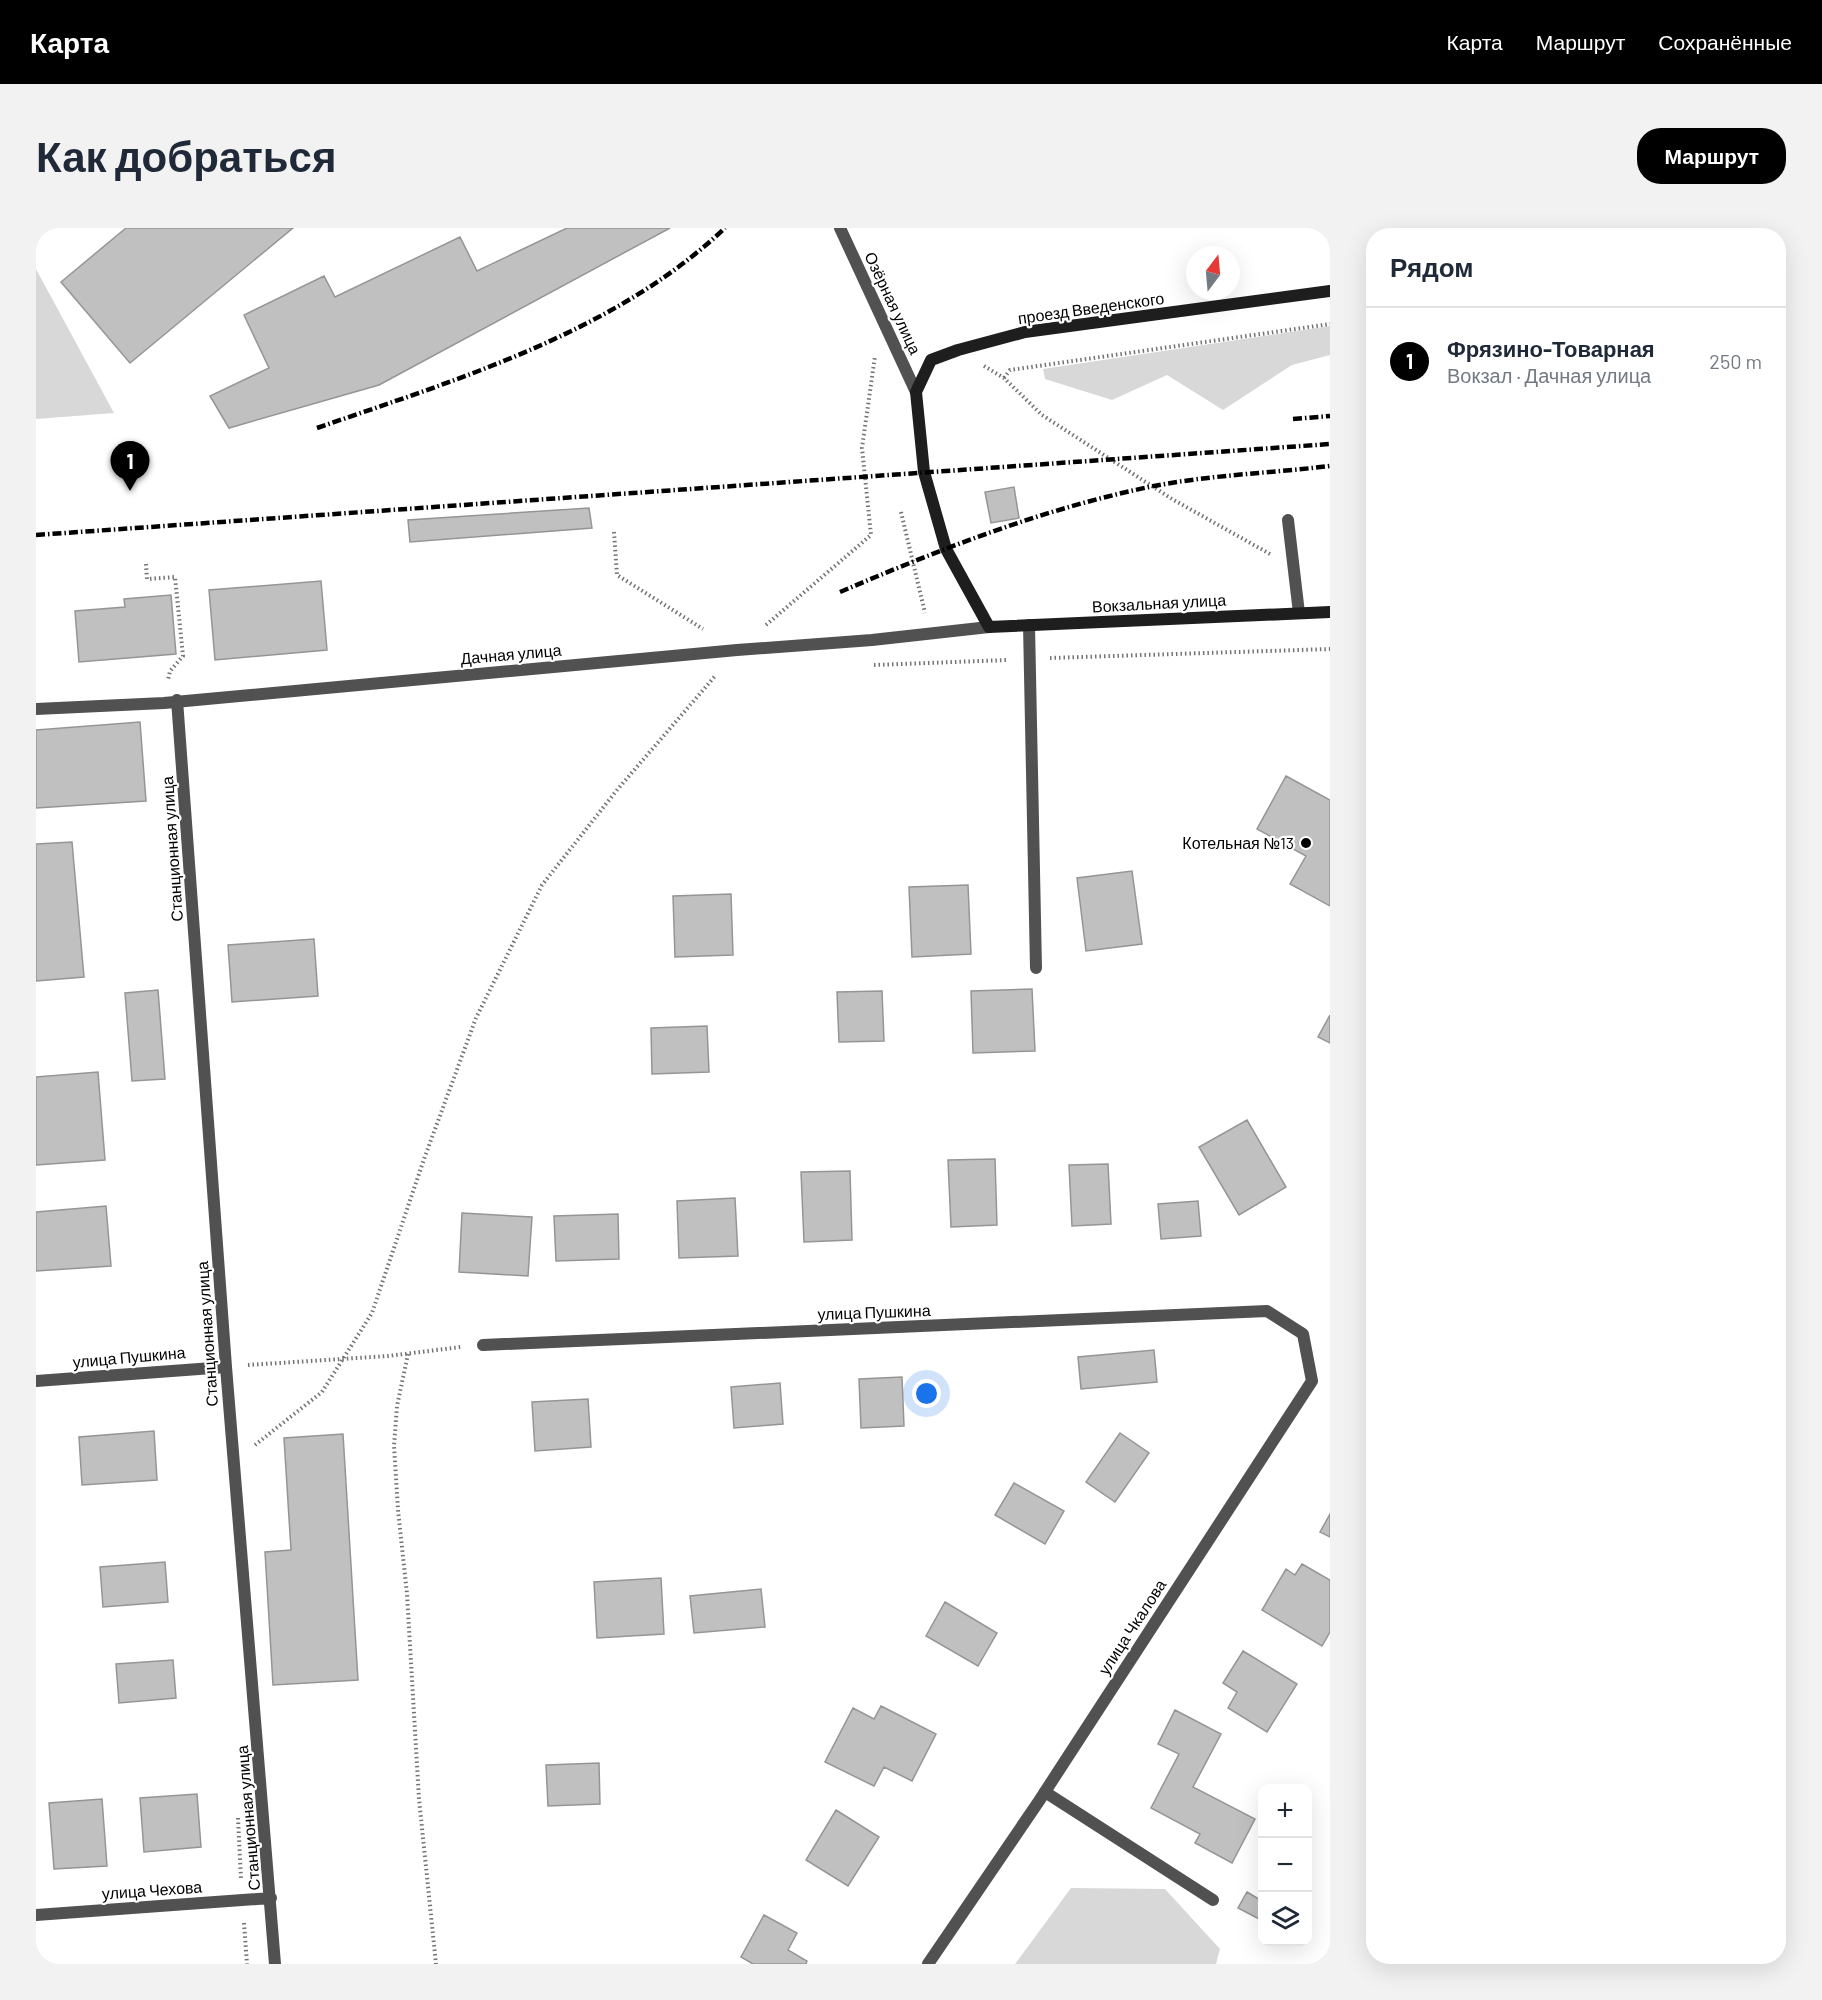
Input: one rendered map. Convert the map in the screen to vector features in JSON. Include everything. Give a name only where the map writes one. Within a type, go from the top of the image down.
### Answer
[{"type":"street","name":"Озёрная улица","points":[[840,228],[916,392]]},
{"type":"street","name":"проезд Введенского","points":[[916,392],[931,360],[958,350],[1025,332],[1330,291]]},
{"type":"street","points":[[916,392],[924,471],[946,549],[989,627]]},
{"type":"street","points":[[1287,520],[1299,613]]},
{"type":"street","name":"Вокзальная улица","points":[[989,627],[1330,612]]},
{"type":"street","points":[[1029,625],[1036,968]]},
{"type":"street","name":"Дачная улица","points":[[36,709],[164,703],[737,650],[802,647],[989,627]]},
{"type":"street","name":"Станционная улица","points":[[177,700],[226,1367],[275,1964]]},
{"type":"street","name":"улица Пушкина","points":[[483,1345],[1267,1311]]},
{"type":"street","name":"улица Чкалова","points":[[928,1964],[1045,1792],[1312,1381],[1303,1334],[1267,1311]]},
{"type":"street","name":"улица Пушкина","points":[[36,1381],[226,1367]]},
{"type":"street","points":[[1045,1792],[1213,1900]]},
{"type":"street","name":"улица Чехова","points":[[36,1915],[271,1898]]},
{"type":"path","points":[[1004,378],[1010,370],[1330,324]]},
{"type":"path","points":[[234,1461],[322,1392],[372,1314],[424,1159],[476,1018],[542,885],[617,790],[737,650],[871,535],[862,448],[872,364],[885,326]]},
{"type":"path","points":[[958,350],[1004,378],[1042,415],[1172,498],[1294,568]]},
{"type":"path","points":[[901,512],[920,581],[932,663]]},
{"type":"path","points":[[614,532],[617,575],[737,650]]},
{"type":"path","points":[[146,564],[147,579],[175,577],[183,656],[170,671],[164,703]]},
{"type":"path","points":[[865,666],[1330,649]]},
{"type":"path","points":[[226,1367],[408,1354],[483,1345]]},
{"type":"path","points":[[408,1354],[397,1406],[394,1446],[407,1594],[419,1799],[436,1964]]},
{"type":"shaded area","points":[[36,269],[114,413],[36,419]]},
{"type":"shaded area","points":[[1330,326],[1330,355],[1292,365],[1223,410],[1167,375],[1112,400],[1045,379],[1043,369]]},
{"type":"shaded area","points":[[1071,1888],[1165,1889],[1220,1949],[1216,1964],[1015,1964]]},
{"type":"building","points":[[126,228],[293,228],[130,363],[61,282]]},
{"type":"building","points":[[567,228],[670,228],[379,385],[229,428],[210,396],[269,368],[244,315],[324,276],[335,297],[460,237],[477,271]]},
{"type":"building","points":[[1014,487],[1019,518],[991,523],[985,492]]},
{"type":"building","points":[[589,508],[592,528],[410,542],[408,520]]},
{"type":"building","points":[[321,581],[327,650],[215,660],[209,590]]},
{"type":"building","points":[[171,595],[176,654],[79,662],[75,611],[125,607],[124,599]]},
{"type":"building","points":[[140,722],[146,801],[36,808],[36,730]]},
{"type":"building","name":"Котельная №13","points":[[1286,776],[1330,800],[1330,906],[1290,884],[1306,856],[1257,829]]},
{"type":"building","points":[[72,842],[84,977],[36,981],[36,844]]},
{"type":"building","points":[[1132,871],[1142,944],[1086,951],[1077,878]]},
{"type":"building","points":[[968,885],[971,954],[912,957],[909,887]]},
{"type":"building","points":[[731,894],[733,955],[675,957],[673,896]]},
{"type":"building","points":[[314,939],[318,996],[232,1002],[228,945]]},
{"type":"building","points":[[1032,989],[1035,1051],[973,1053],[971,991]]},
{"type":"building","points":[[158,990],[165,1079],[132,1081],[125,993]]},
{"type":"building","points":[[882,991],[884,1041],[839,1042],[837,992]]},
{"type":"building","points":[[1330,1015],[1330,1043],[1318,1037]]},
{"type":"building","points":[[707,1026],[709,1072],[652,1074],[651,1028]]},
{"type":"building","points":[[98,1072],[105,1160],[36,1165],[36,1077]]},
{"type":"building","points":[[1247,1120],[1286,1187],[1239,1215],[1199,1147]]},
{"type":"building","points":[[995,1159],[997,1225],[951,1227],[948,1160]]},
{"type":"building","points":[[1108,1164],[1111,1224],[1072,1226],[1069,1165]]},
{"type":"building","points":[[850,1171],[852,1240],[804,1242],[801,1172]]},
{"type":"building","points":[[735,1198],[738,1256],[679,1258],[677,1201]]},
{"type":"building","points":[[1198,1201],[1201,1236],[1161,1239],[1158,1204]]},
{"type":"building","points":[[106,1206],[111,1266],[36,1271],[36,1212]]},
{"type":"building","points":[[462,1213],[532,1217],[528,1276],[459,1272]]},
{"type":"building","points":[[618,1214],[619,1259],[556,1261],[554,1216]]},
{"type":"building","points":[[1154,1350],[1157,1382],[1081,1389],[1078,1357]]},
{"type":"building","points":[[902,1377],[904,1426],[861,1428],[859,1379]]},
{"type":"building","points":[[780,1383],[783,1424],[734,1428],[731,1387]]},
{"type":"building","points":[[588,1399],[591,1447],[535,1451],[532,1402]]},
{"type":"building","points":[[154,1431],[157,1480],[82,1485],[79,1437]]},
{"type":"building","points":[[1120,1433],[1149,1453],[1115,1502],[1086,1482]]},
{"type":"building","points":[[343,1434],[358,1680],[273,1685],[265,1552],[291,1550],[284,1438]]},
{"type":"building","points":[[1014,1483],[1064,1511],[1045,1544],[995,1515]]},
{"type":"building","points":[[1330,1514],[1330,1537],[1320,1532]]},
{"type":"building","points":[[165,1562],[168,1602],[103,1607],[100,1567]]},
{"type":"building","points":[[1302,1564],[1330,1580],[1330,1632],[1322,1646],[1262,1610],[1286,1569],[1295,1575]]},
{"type":"building","points":[[661,1578],[664,1634],[597,1638],[594,1582]]},
{"type":"building","points":[[761,1589],[765,1627],[694,1633],[690,1596]]},
{"type":"building","points":[[945,1602],[997,1633],[978,1666],[926,1636]]},
{"type":"building","points":[[1243,1651],[1297,1684],[1267,1732],[1228,1708],[1237,1692],[1223,1683]]},
{"type":"building","points":[[173,1660],[176,1698],[119,1703],[116,1664]]},
{"type":"building","points":[[881,1706],[936,1734],[912,1781],[884,1767],[874,1786],[825,1762],[853,1708],[874,1719]]},
{"type":"building","points":[[1175,1710],[1221,1734],[1193,1787],[1255,1819],[1232,1863],[1195,1843],[1200,1834],[1151,1808],[1179,1754],[1158,1744]]},
{"type":"building","points":[[599,1763],[600,1804],[548,1806],[546,1765]]},
{"type":"building","points":[[197,1794],[201,1847],[144,1852],[140,1798]]},
{"type":"building","points":[[102,1799],[107,1866],[54,1869],[49,1803]]},
{"type":"building","points":[[836,1810],[879,1837],[848,1886],[806,1860]]},
{"type":"building","points":[[1247,1892],[1258,1899],[1258,1918],[1238,1908]]},
{"type":"building","points":[[764,1915],[797,1933],[788,1950],[807,1961],[806,1964],[753,1964],[741,1957]]},
{"type":"railway","points":[[317,428],[479,371],[584,325],[634,297],[681,265],[725,228]]},
{"type":"railway","points":[[1293,419],[1330,416]]},
{"type":"railway","points":[[36,535],[1330,444]]},
{"type":"railway","points":[[840,592],[994,531],[1113,495],[1197,479],[1330,466]]},
{"type":"place","name":"Фрязино-Товарная","points":[[130,491]]},
{"type":"place","name":"Котельная №13","points":[[1306,843]]}]
